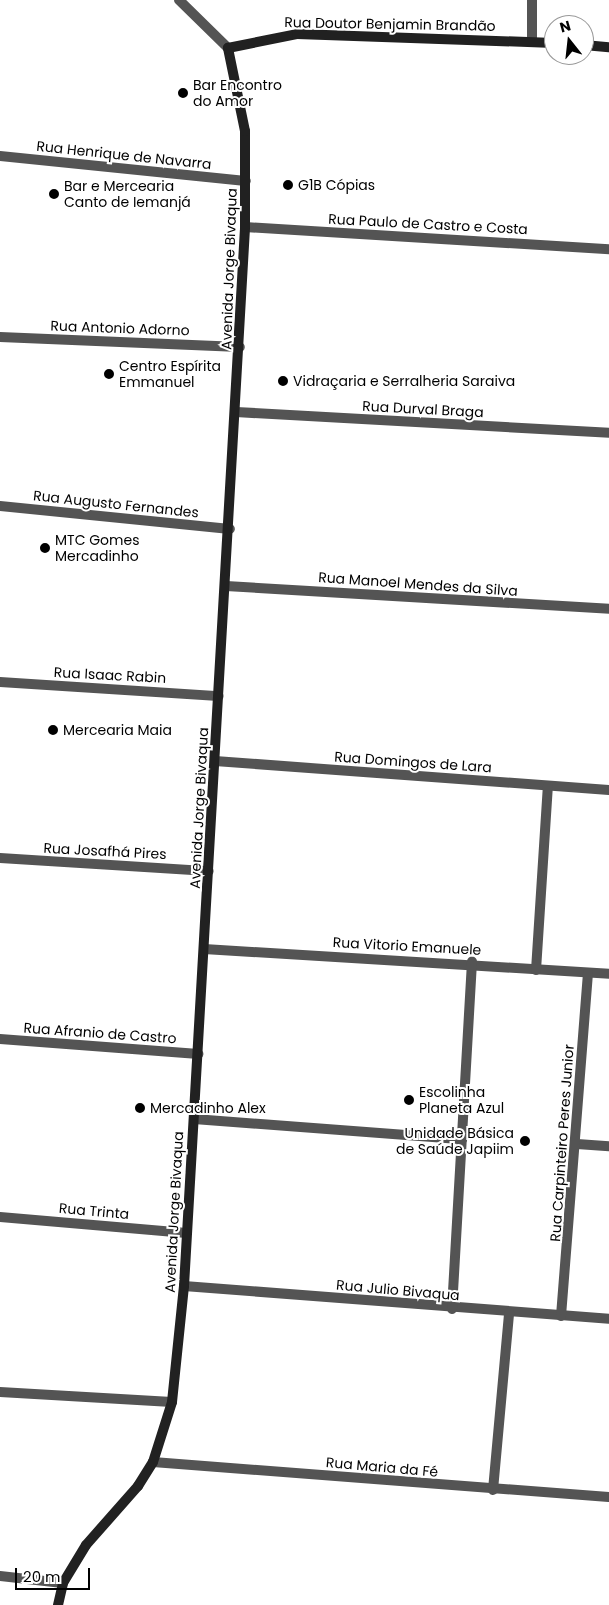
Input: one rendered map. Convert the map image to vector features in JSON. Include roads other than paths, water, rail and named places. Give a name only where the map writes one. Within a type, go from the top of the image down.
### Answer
[{"type":"street","name":"Avenida Jorge Bivaqua","points":[[58,1605],[63,1583],[86,1545],[138,1486],[153,1462],[172,1402],[184,1286],[230,529],[240,347],[246,181],[240,89],[228,48],[179,0]]},
{"type":"street","points":[[532,0],[532,41]]},
{"type":"street","name":"Rua Doutor Benjamin Brandão","points":[[228,48],[297,34],[544,42]]},
{"type":"street","points":[[594,46],[609,47]]},
{"type":"street","name":"Rua Henrique de Navarra","points":[[0,156],[246,181]]},
{"type":"street","name":"Rua Paulo de Castro e Costa","points":[[245,227],[609,249]]},
{"type":"street","name":"Rua Antonio Adorno","points":[[0,337],[240,347]]},
{"type":"street","name":"Rua Durval Braga","points":[[236,412],[609,433]]},
{"type":"street","name":"Rua Augusto Fernandes","points":[[0,506],[230,529]]},
{"type":"street","name":"Rua Manoel Mendes da Silva","points":[[226,586],[609,609]]},
{"type":"street","name":"Rua Isaac Rabin","points":[[0,682],[219,696]]},
{"type":"street","name":"Rua Domingos de Lara","points":[[215,761],[609,790]]},
{"type":"street","points":[[536,970],[548,786]]},
{"type":"street","name":"Rua Josafhá Pires","points":[[0,858],[209,871]]},
{"type":"street","name":"Rua Vitorio Emanuele","points":[[204,949],[472,962],[536,970],[609,974]]},
{"type":"street","points":[[452,1308],[472,962]]},
{"type":"street","name":"Rua Carpinteiro Peres Junior","points":[[561,1316],[577,1144],[588,973]]},
{"type":"street","name":"Rua Afranio de Castro","points":[[0,1039],[198,1054]]},
{"type":"street","points":[[194,1119],[462,1139]]},
{"type":"street","points":[[577,1144],[609,1146]]},
{"type":"street","name":"Rua Trinta","points":[[0,1217],[186,1233]]},
{"type":"street","name":"Rua Julio Bivaqua","points":[[184,1286],[509,1313],[609,1319]]},
{"type":"street","points":[[493,1490],[509,1313]]},
{"type":"street","points":[[0,1392],[172,1402]]},
{"type":"street","name":"Rua Maria da Fé","points":[[153,1462],[493,1490],[609,1497]]},
{"type":"street","points":[[0,1576],[63,1583]]},
{"type":"place","name":"Bar Encontro do Amor","points":[[183,93]]},
{"type":"place","name":"G1B Cópias","points":[[288,185]]},
{"type":"place","name":"Bar e Mercearia Canto de Iemanjá","points":[[54,194]]},
{"type":"place","name":"Centro Espírita Emmanuel","points":[[109,374]]},
{"type":"place","name":"Vidraçaria e Serralheria Saraiva","points":[[283,381]]},
{"type":"place","name":"MTC Gomes Mercadinho","points":[[45,548]]},
{"type":"place","name":"Mercearia Maia","points":[[53,730]]},
{"type":"place","name":"Escolinha Planeta Azul","points":[[409,1100]]},
{"type":"place","name":"Mercadinho Alex","points":[[140,1108]]},
{"type":"place","name":"Unidade Básica de Saúde Japiim","points":[[525,1141]]}]
